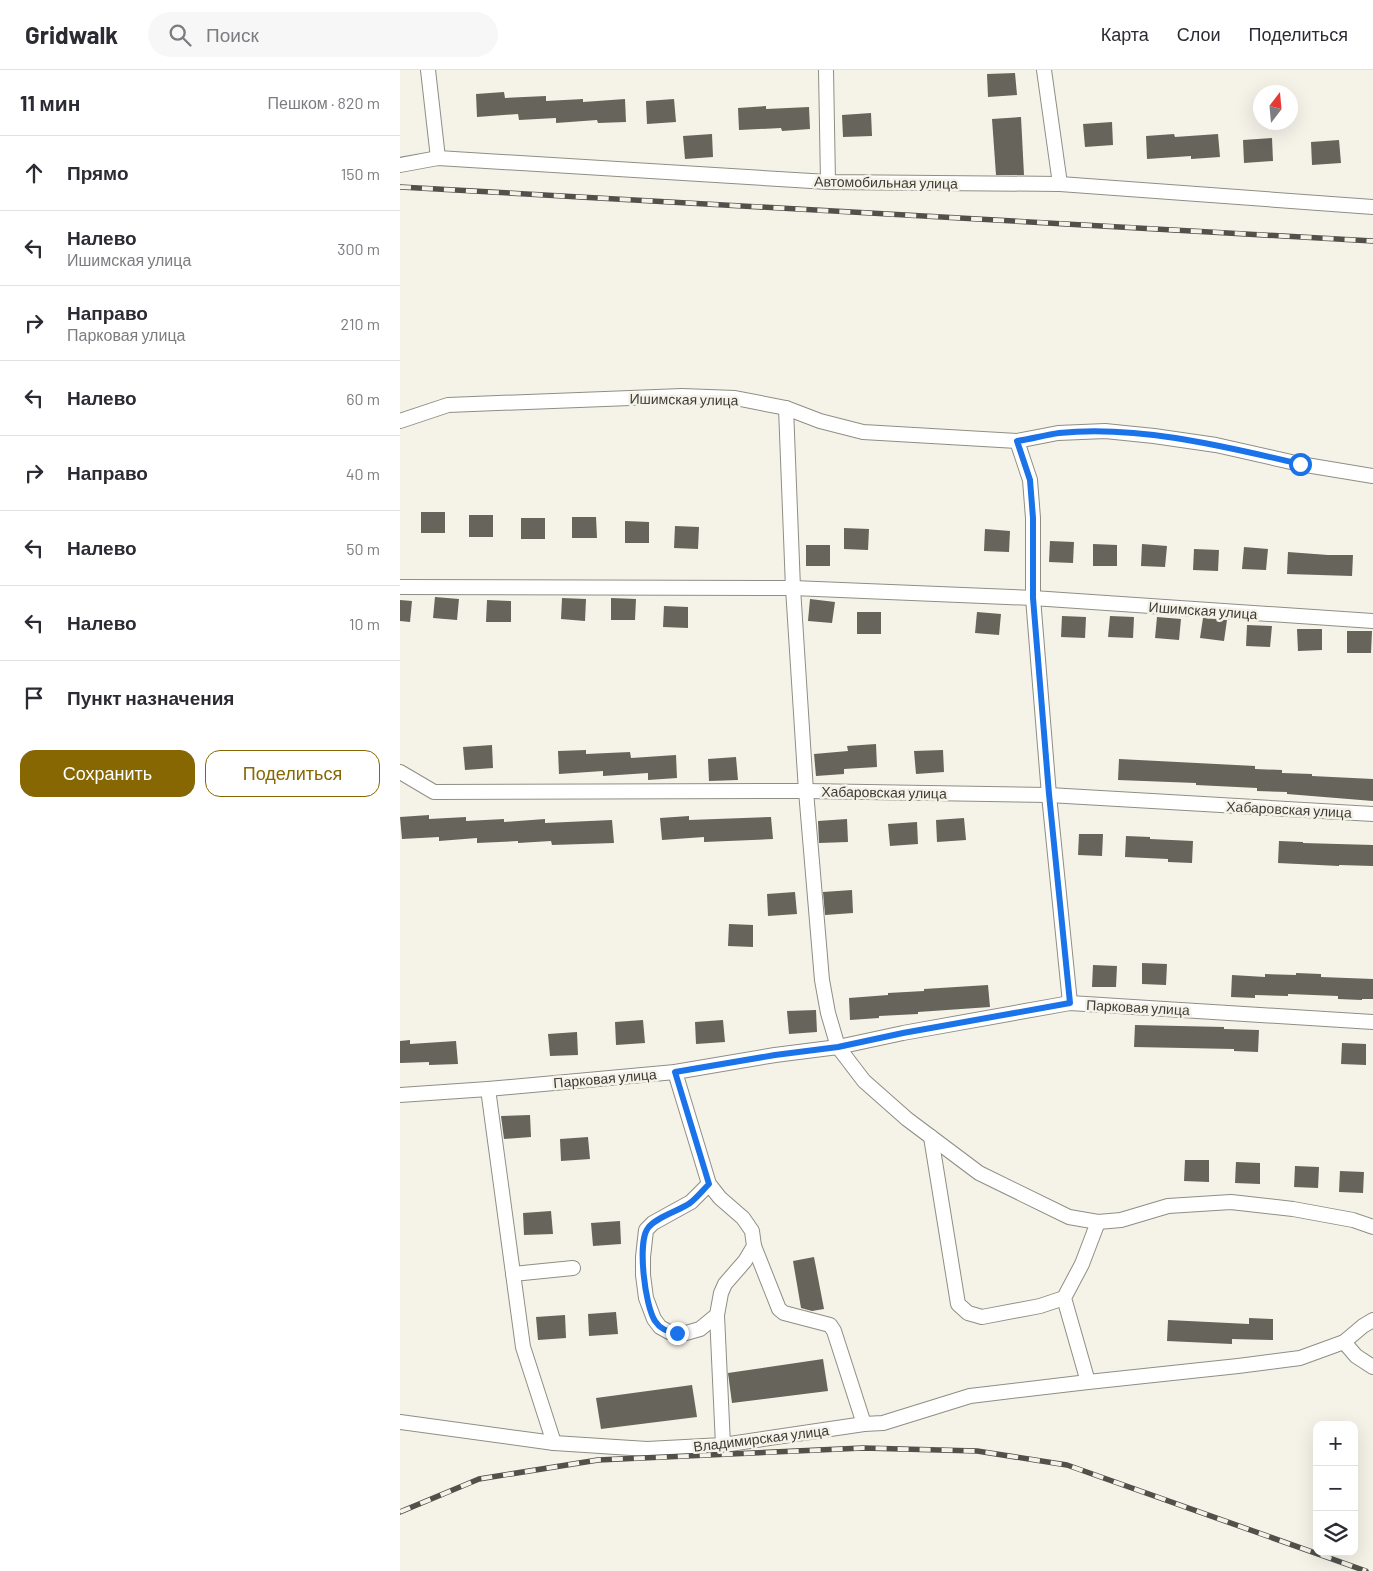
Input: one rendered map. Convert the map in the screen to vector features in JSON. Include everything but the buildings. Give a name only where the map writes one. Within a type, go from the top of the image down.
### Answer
[{"type":"street","points":[[428,70],[438,158]]},
{"type":"street","points":[[826,70],[828,182]]},
{"type":"street","points":[[1044,70],[1060,184]]},
{"type":"street","name":"Автомобильная улица","points":[[400,165],[438,158],[828,182],[1060,184],[1373,207]]},
{"type":"street","name":"Ишимская улица","points":[[400,421],[448,405],[682,396],[735,398],[786,408],[820,422],[863,432],[1017,441],[1058,433],[1105,431],[1216,444],[1300,464],[1373,476]]},
{"type":"street","points":[[786,408],[793,588],[806,791],[822,980],[828,1013],[838,1047],[864,1081],[907,1119],[979,1173],[1069,1217],[1098,1222],[1121,1220],[1168,1206],[1231,1202],[1293,1209],[1353,1220],[1373,1227]]},
{"type":"street","points":[[1017,441],[1030,480],[1033,518],[1033,598],[1049,794],[1070,1003]]},
{"type":"street","name":"Ишимская улица","points":[[400,588],[793,588],[1033,598],[1373,621]]},
{"type":"street","name":"Хабаровская улица","points":[[400,772],[434,792],[806,791],[1049,794],[1373,814]]},
{"type":"street","name":"Парковая улица","points":[[400,1095],[675,1072],[775,1055],[838,1047],[903,1033],[1070,1003],[1373,1022]]},
{"type":"street","points":[[675,1072],[709,1184],[720,1198],[743,1218],[752,1232],[754,1246],[779,1309],[784,1313],[830,1325],[834,1331],[864,1424]]},
{"type":"street","points":[[488,1089],[523,1347],[554,1443]]},
{"type":"street","points":[[931,1137],[958,1304],[968,1313],[982,1317],[1040,1306],[1064,1298],[1082,1264],[1098,1222]]},
{"type":"street","points":[[709,1184],[691,1202],[653,1223],[646,1230],[643,1249],[643,1275],[646,1298],[654,1320],[660,1327],[669,1332],[692,1332],[700,1329],[717,1315]]},
{"type":"street","points":[[723,1445],[717,1315],[721,1293],[725,1284],[745,1261],[754,1246]]},
{"type":"street","points":[[513,1274],[573,1268]]},
{"type":"street","points":[[1064,1298],[1088,1382]]},
{"type":"street","points":[[1373,1320],[1344,1342],[1356,1356],[1373,1367]]},
{"type":"street","name":"Владимирская улица","points":[[400,1422],[554,1443],[647,1449],[723,1445],[864,1424],[883,1423],[970,1396],[1300,1358],[1344,1342]]},
{"type":"railway","points":[[400,187],[1373,241]]},
{"type":"railway","points":[[400,1512],[479,1479],[598,1460],[863,1448],[977,1451],[1067,1465],[1366,1571]]},
{"type":"route","points":[[677,1333],[669,1332],[660,1327],[654,1320],[646,1298],[643,1275],[644,1235],[646,1230],[653,1223],[691,1202],[709,1184],[675,1072],[775,1055],[838,1047],[903,1033],[1070,1003],[1049,794],[1033,598],[1033,518],[1030,480],[1017,441],[1058,433],[1105,431],[1216,444],[1300,464]]}]
